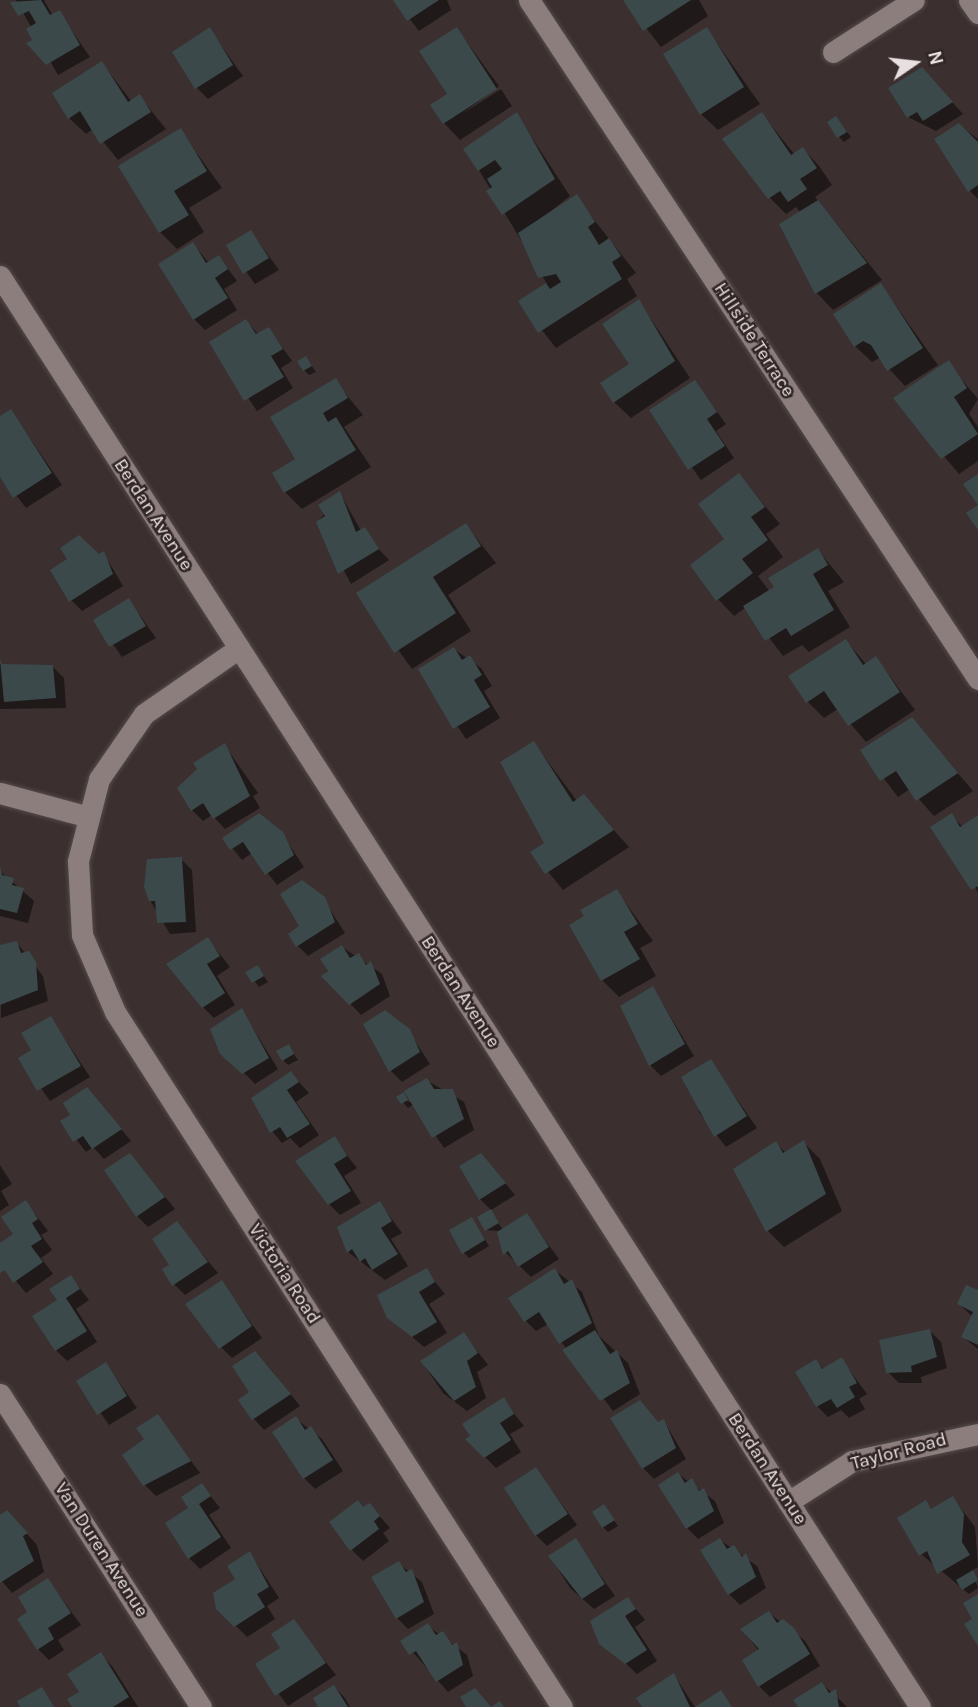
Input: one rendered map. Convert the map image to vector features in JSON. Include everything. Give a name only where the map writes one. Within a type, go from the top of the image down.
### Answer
[{"type":"street","name":"Hillside Terrace","points":[[529,0],[978,679]]},
{"type":"street","points":[[833,52],[914,0]]},
{"type":"street","points":[[969,0],[978,13]]},
{"type":"street","name":"Berdan Avenue","points":[[0,276],[920,1707]]},
{"type":"street","name":"Victoria Road","points":[[239,648],[144,715],[99,779],[85,816],[78,895],[95,975],[562,1707]]},
{"type":"street","points":[[0,793],[85,816]]},
{"type":"street","name":"Van Duren Avenue","points":[[0,1394],[201,1707]]},
{"type":"street","name":"Taylor Road","points":[[788,1502],[852,1461],[978,1434]]},
{"type":"building","points":[[41,0],[50,15],[60,10],[80,45],[46,65],[26,43],[32,40],[26,29],[36,23],[29,11],[18,16],[10,2]]},
{"type":"building","points":[[393,0],[439,0],[407,21]]},
{"type":"building","points":[[623,0],[691,0],[643,31]]},
{"type":"building","points":[[210,27],[233,65],[195,89],[172,52]]},
{"type":"building","points":[[457,27],[497,89],[443,124],[430,105],[447,94],[419,51]]},
{"type":"building","points":[[707,27],[744,87],[700,115],[663,54]]},
{"type":"building","points":[[102,61],[128,102],[140,94],[151,112],[100,144],[80,111],[68,119],[52,93]]},
{"type":"building","points":[[922,67],[953,102],[923,121],[917,112],[907,118],[888,88]]},
{"type":"building","points":[[517,112],[555,179],[502,215],[486,191],[492,187],[487,179],[502,169],[495,160],[478,171],[463,149]]},
{"type":"building","points":[[762,112],[791,155],[803,147],[817,168],[800,179],[807,189],[788,202],[780,191],[768,199],[722,139]]},
{"type":"building","points":[[836,116],[847,132],[837,138],[827,122]]},
{"type":"building","points":[[959,123],[978,142],[978,185],[968,192],[934,139]]},
{"type":"building","points":[[181,128],[207,171],[174,191],[189,215],[159,233],[118,166]]},
{"type":"building","points":[[577,194],[595,222],[588,227],[599,245],[609,238],[621,256],[612,262],[622,279],[538,333],[518,301],[546,283],[550,289],[561,282],[556,274],[538,278],[518,233]]},
{"type":"building","points":[[818,200],[867,263],[815,294],[779,224]]},
{"type":"building","points":[[251,230],[269,258],[243,274],[226,245]]},
{"type":"building","points":[[193,242],[206,263],[219,255],[228,269],[215,278],[228,298],[193,320],[158,264]]},
{"type":"building","points":[[881,283],[923,348],[887,371],[871,345],[863,341],[854,347],[833,314]]},
{"type":"building","points":[[639,299],[675,361],[613,403],[600,383],[629,364],[602,324]]},
{"type":"building","points":[[246,319],[256,334],[269,327],[283,349],[271,356],[284,377],[244,401],[209,342]]},
{"type":"building","points":[[306,356],[312,366],[303,371],[297,361]]},
{"type":"building","points":[[949,360],[967,388],[954,397],[978,434],[941,459],[893,398]]},
{"type":"building","points":[[336,378],[348,398],[323,413],[328,422],[336,417],[356,450],[284,493],[272,473],[295,459],[270,417]]},
{"type":"building","points":[[695,380],[717,412],[707,419],[725,446],[688,470],[649,410]]},
{"type":"building","points":[[11,409],[52,473],[13,498],[0,477],[0,416]]},
{"type":"building","points":[[739,473],[765,507],[751,517],[768,540],[742,559],[753,573],[716,601],[690,565],[724,539],[698,504]]},
{"type":"building","points":[[978,474],[978,505],[963,484]]},
{"type":"building","points":[[340,491],[356,532],[365,527],[379,549],[338,574],[316,522],[325,516],[318,505]]},
{"type":"building","points":[[978,505],[978,530],[966,513]]},
{"type":"building","points":[[466,523],[481,546],[433,577],[456,613],[394,653],[356,593]]},
{"type":"building","points":[[79,535],[99,554],[104,551],[113,574],[69,602],[50,570],[67,559],[60,548]]},
{"type":"building","points":[[818,548],[828,565],[813,574],[834,610],[791,636],[786,628],[765,641],[743,606],[774,587],[768,578]]},
{"type":"building","points":[[129,598],[146,626],[109,647],[93,620]]},
{"type":"building","points":[[846,639],[863,665],[876,656],[900,692],[848,726],[824,691],[806,703],[788,676]]},
{"type":"building","points":[[454,647],[462,660],[470,655],[482,675],[474,680],[490,707],[453,729],[418,669]]},
{"type":"building","points":[[0,659],[2,664],[53,665],[56,698],[4,702]]},
{"type":"building","points":[[912,717],[958,773],[916,801],[896,771],[880,781],[860,750]]},
{"type":"building","points":[[534,741],[573,802],[584,794],[614,830],[545,874],[530,852],[544,843],[500,762]]},
{"type":"building","points":[[225,743],[250,796],[213,819],[203,803],[191,811],[177,788],[197,769],[193,763]]},
{"type":"building","points":[[259,813],[283,832],[294,855],[265,875],[243,842],[230,850],[222,838]]},
{"type":"building","points":[[952,813],[960,827],[978,815],[978,886],[971,890],[930,827]]},
{"type":"building","points":[[182,857],[186,922],[157,923],[155,901],[149,901],[144,887],[147,859]]},
{"type":"building","points":[[0,866],[2,875],[14,878],[12,885],[24,888],[17,913],[0,909]]},
{"type":"building","points":[[302,880],[325,897],[335,922],[296,947],[288,934],[299,926],[280,894]]},
{"type":"building","points":[[617,889],[638,924],[624,932],[640,959],[601,981],[569,925],[584,916],[580,910]]},
{"type":"building","points":[[208,937],[220,956],[207,964],[225,993],[202,1008],[166,964]]},
{"type":"building","points":[[17,941],[21,953],[29,951],[36,962],[38,990],[0,1005],[0,945]]},
{"type":"building","points":[[342,945],[350,958],[359,953],[366,965],[371,961],[380,984],[349,1005],[321,976],[328,971],[320,959]]},
{"type":"building","points":[[258,965],[264,976],[252,983],[245,972]]},
{"type":"building","points":[[653,986],[685,1044],[649,1066],[620,1006]]},
{"type":"building","points":[[242,1008],[269,1058],[242,1074],[220,1054],[210,1029]]},
{"type":"building","points":[[385,1010],[410,1029],[420,1052],[389,1072],[363,1024]]},
{"type":"building","points":[[51,1016],[81,1066],[37,1091],[18,1058],[31,1050],[21,1033]]},
{"type":"building","points":[[289,1044],[294,1054],[282,1061],[276,1051]]},
{"type":"building","points":[[711,1059],[747,1116],[714,1137],[681,1077]]},
{"type":"building","points":[[291,1071],[299,1082],[287,1090],[310,1124],[287,1138],[280,1127],[270,1133],[251,1098]]},
{"type":"building","points":[[427,1078],[434,1089],[453,1089],[464,1119],[432,1138],[404,1091]]},
{"type":"building","points":[[87,1087],[122,1129],[92,1149],[83,1136],[73,1142],[60,1121],[70,1115],[63,1103]]},
{"type":"building","points":[[404,1092],[408,1100],[401,1104],[396,1097]]},
{"type":"building","points":[[335,1136],[347,1156],[334,1164],[351,1191],[328,1205],[295,1161]]},
{"type":"building","points":[[804,1140],[826,1194],[766,1232],[733,1169],[776,1141],[783,1153]]},
{"type":"building","points":[[130,1153],[165,1197],[136,1217],[104,1170]]},
{"type":"building","points":[[481,1153],[506,1183],[479,1200],[459,1166]]},
{"type":"building","points":[[26,1200],[38,1219],[32,1223],[42,1239],[31,1246],[43,1262],[13,1283],[5,1270],[0,1273],[0,1243],[13,1234],[1,1217]]},
{"type":"building","points":[[380,1201],[392,1221],[381,1228],[398,1254],[372,1270],[365,1258],[360,1262],[352,1249],[347,1253],[337,1227]]},
{"type":"building","points":[[491,1209],[499,1223],[485,1231],[477,1217]]},
{"type":"building","points":[[527,1213],[549,1247],[518,1267],[508,1251],[503,1255],[497,1232]]},
{"type":"building","points":[[472,1217],[485,1240],[462,1254],[449,1230]]},
{"type":"building","points":[[177,1221],[208,1262],[172,1286],[162,1269],[169,1265],[152,1239]]},
{"type":"building","points":[[427,1268],[435,1282],[419,1292],[437,1322],[412,1337],[387,1318],[377,1295]]},
{"type":"building","points":[[555,1268],[564,1284],[572,1279],[592,1323],[559,1344],[539,1312],[524,1322],[508,1298]]},
{"type":"building","points":[[71,1275],[80,1289],[66,1298],[87,1331],[55,1351],[32,1316],[57,1300],[49,1289]]},
{"type":"building","points":[[222,1280],[252,1326],[219,1349],[185,1304]]},
{"type":"building","points":[[966,1285],[978,1290],[978,1345],[961,1337],[973,1312],[957,1304]]},
{"type":"building","points":[[930,1329],[937,1357],[911,1366],[912,1372],[886,1373],[879,1340]]},
{"type":"building","points":[[595,1330],[610,1354],[617,1350],[630,1383],[600,1401],[562,1350]]},
{"type":"building","points":[[464,1332],[478,1353],[467,1361],[476,1387],[454,1401],[420,1361]]},
{"type":"building","points":[[255,1351],[291,1394],[252,1420],[238,1400],[249,1392],[232,1366]]},
{"type":"building","points":[[842,1357],[857,1383],[849,1387],[855,1397],[837,1408],[831,1399],[816,1407],[795,1372],[816,1359],[822,1369]]},
{"type":"building","points":[[106,1362],[127,1396],[97,1415],[76,1381]]},
{"type":"building","points":[[504,1397],[514,1414],[500,1423],[511,1440],[484,1458],[465,1439],[470,1436],[462,1424]]},
{"type":"building","points":[[640,1400],[658,1422],[664,1419],[676,1448],[642,1469],[610,1418]]},
{"type":"building","points":[[158,1414],[191,1461],[143,1486],[122,1455],[144,1439],[136,1428]]},
{"type":"building","points":[[296,1416],[305,1430],[311,1426],[333,1460],[303,1479],[272,1432]]},
{"type":"building","points":[[536,1467],[568,1514],[535,1536],[504,1488]]},
{"type":"building","points":[[678,1472],[685,1483],[692,1478],[699,1491],[704,1488],[714,1511],[686,1529],[658,1485]]},
{"type":"building","points":[[202,1483],[211,1496],[199,1504],[221,1537],[188,1559],[165,1523],[188,1508],[181,1497]]},
{"type":"building","points":[[953,1496],[964,1514],[962,1542],[970,1555],[937,1574],[927,1551],[919,1556],[897,1518],[926,1500],[931,1509]]},
{"type":"building","points":[[358,1500],[363,1507],[370,1503],[380,1516],[374,1521],[379,1529],[350,1551],[329,1522]]},
{"type":"building","points":[[604,1504],[615,1520],[602,1528],[592,1512]]},
{"type":"building","points":[[7,1510],[28,1533],[23,1536],[34,1561],[0,1583],[0,1515]]},
{"type":"building","points":[[576,1538],[605,1584],[582,1599],[548,1556]]},
{"type":"building","points":[[720,1538],[727,1549],[734,1545],[742,1557],[746,1553],[756,1577],[728,1595],[700,1550]]},
{"type":"building","points":[[250,1551],[269,1587],[257,1594],[265,1607],[234,1627],[216,1609],[213,1593],[235,1579],[227,1566]]},
{"type":"building","points":[[399,1561],[406,1572],[412,1569],[424,1602],[396,1619],[371,1577]]},
{"type":"building","points":[[973,1570],[978,1580],[962,1590],[956,1580]]},
{"type":"building","points":[[48,1578],[71,1613],[48,1628],[54,1639],[37,1650],[17,1619],[27,1612],[18,1597]]},
{"type":"building","points":[[978,1594],[978,1646],[964,1624],[972,1619],[963,1603]]},
{"type":"building","points":[[628,1597],[636,1609],[625,1616],[647,1650],[625,1664],[599,1644],[590,1621]]},
{"type":"building","points":[[769,1611],[777,1623],[783,1619],[794,1628],[810,1654],[758,1687],[742,1660],[759,1649],[740,1629]]},
{"type":"building","points":[[294,1619],[326,1663],[275,1696],[255,1664],[280,1648],[271,1634]]},
{"type":"building","points":[[428,1623],[436,1635],[443,1631],[452,1645],[457,1642],[463,1665],[436,1682],[416,1651],[409,1655],[400,1641]]},
{"type":"building","points":[[101,1652],[129,1697],[113,1707],[72,1707],[67,1699],[79,1692],[67,1674]]},
{"type":"building","points":[[674,1673],[690,1707],[642,1707],[636,1698]]},
{"type":"building","points":[[822,1682],[829,1693],[836,1689],[839,1707],[798,1707],[793,1700]]},
{"type":"building","points":[[334,1685],[348,1707],[318,1707],[313,1698]]},
{"type":"building","points":[[42,1687],[54,1707],[20,1707],[17,1701]]},
{"type":"building","points":[[475,1688],[491,1707],[466,1707],[460,1697]]},
{"type":"building","points":[[721,1690],[732,1707],[695,1707]]},
{"type":"building","points":[[500,1701],[504,1707],[491,1707]]}]
